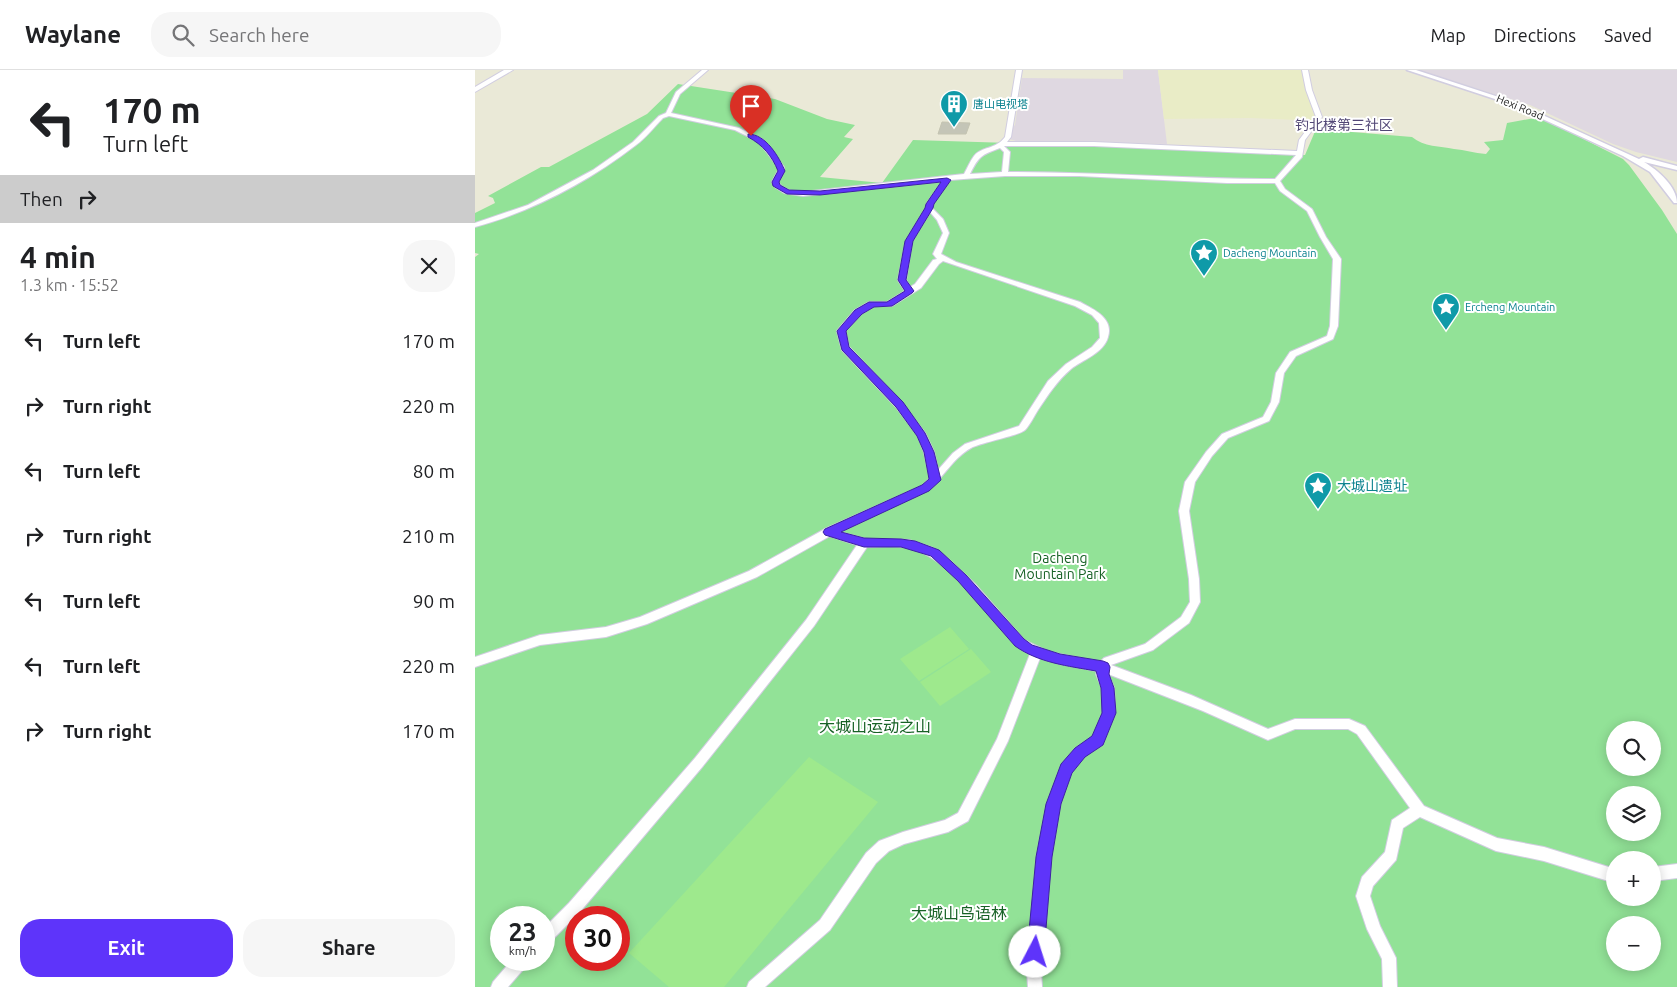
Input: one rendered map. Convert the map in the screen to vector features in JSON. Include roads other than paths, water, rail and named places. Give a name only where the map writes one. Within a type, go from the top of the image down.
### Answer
[{"type":"main road","points":[[475,86],[503,70]]},
{"type":"main road","points":[[475,90],[509,70]]},
{"type":"street","points":[[668,114],[673,98],[685,84],[705,70]]},
{"type":"street","points":[[1001,145],[1008,137],[1019,70]]},
{"type":"street","points":[[475,225],[530,206],[595,171],[635,143],[661,117],[668,114],[737,129],[761,141],[781,167],[775,182],[777,186],[787,192],[820,193],[947,180],[966,176],[1005,174],[1079,174],[1227,181],[1277,180],[1301,153],[1302,140],[1319,117],[1305,70]]},
{"type":"street","name":"Hexi Road","points":[[1410,70],[1512,103],[1626,154],[1653,170],[1677,201]]},
{"type":"street","points":[[966,176],[976,157],[1001,145],[1094,144],[1301,153]]},
{"type":"street","points":[[1001,145],[1007,152],[1005,174]]},
{"type":"street","points":[[1626,154],[1677,168]]},
{"type":"street","name":"Hexi Road","points":[[1626,154],[1645,169],[1677,210]]},
{"type":"street","points":[[909,291],[902,280],[909,241],[930,204],[947,180]]},
{"type":"street","points":[[1035,987],[1034,971],[1044,857],[1053,804],[1066,769],[1080,752],[1098,741],[1109,713],[1108,688],[1102,674],[1103,667],[1108,661],[1149,647],[1185,620],[1195,602],[1194,579],[1184,511],[1189,482],[1209,454],[1225,436],[1266,419],[1275,402],[1280,373],[1293,354],[1331,337],[1335,326],[1337,259],[1323,237],[1310,210],[1282,190],[1277,180]]},
{"type":"street","points":[[475,662],[540,640],[606,632],[702,598],[753,574],[829,532],[925,488],[935,480],[960,451],[968,446],[1022,428],[1051,383],[1069,366],[1095,349],[1104,338],[1103,322],[1098,316],[1088,310],[1028,286],[942,259],[937,254],[946,233],[940,219],[929,208]]},
{"type":"street","points":[[935,480],[929,452],[922,435],[899,405],[845,348],[841,331],[859,312],[872,304],[889,304],[909,291],[924,280],[936,262],[942,259]]},
{"type":"street","points":[[829,532],[864,543],[901,543],[935,553],[962,578],[1020,643],[1036,653],[1103,667],[1182,696],[1237,719],[1268,735],[1295,724],[1349,724],[1361,730],[1419,810],[1496,844],[1544,854],[1606,873]]},
{"type":"street","points":[[555,927],[699,762],[810,623],[864,543]]},
{"type":"street","points":[[754,987],[825,925],[871,858],[884,846],[903,838],[948,826],[963,818],[1002,741],[1036,653]]},
{"type":"street","points":[[1391,987],[1389,958],[1375,929],[1363,896],[1367,882],[1391,855],[1397,824],[1419,810]]},
{"type":"street","points":[[1661,873],[1677,871]]},
{"type":"street","points":[[498,987],[512,971]]},
{"type":"place","name":"唐山电视塔","points":[[954,128]]},
{"type":"place","name":"Dacheng Mountain","points":[[1204,277]]},
{"type":"place","name":"Ercheng Mountain","points":[[1446,331]]},
{"type":"place","name":"大城山遗址","points":[[1318,510]]},
{"type":"district","name":"钓北楼第三社区","points":[[1344,125]]},
{"type":"park label","name":"Dacheng Mountain Park","points":[[1060,566]]},
{"type":"park label","name":"大城山运动之山","points":[[875,726]]},
{"type":"park label","name":"大城山鸟语林","points":[[959,913]]}]
